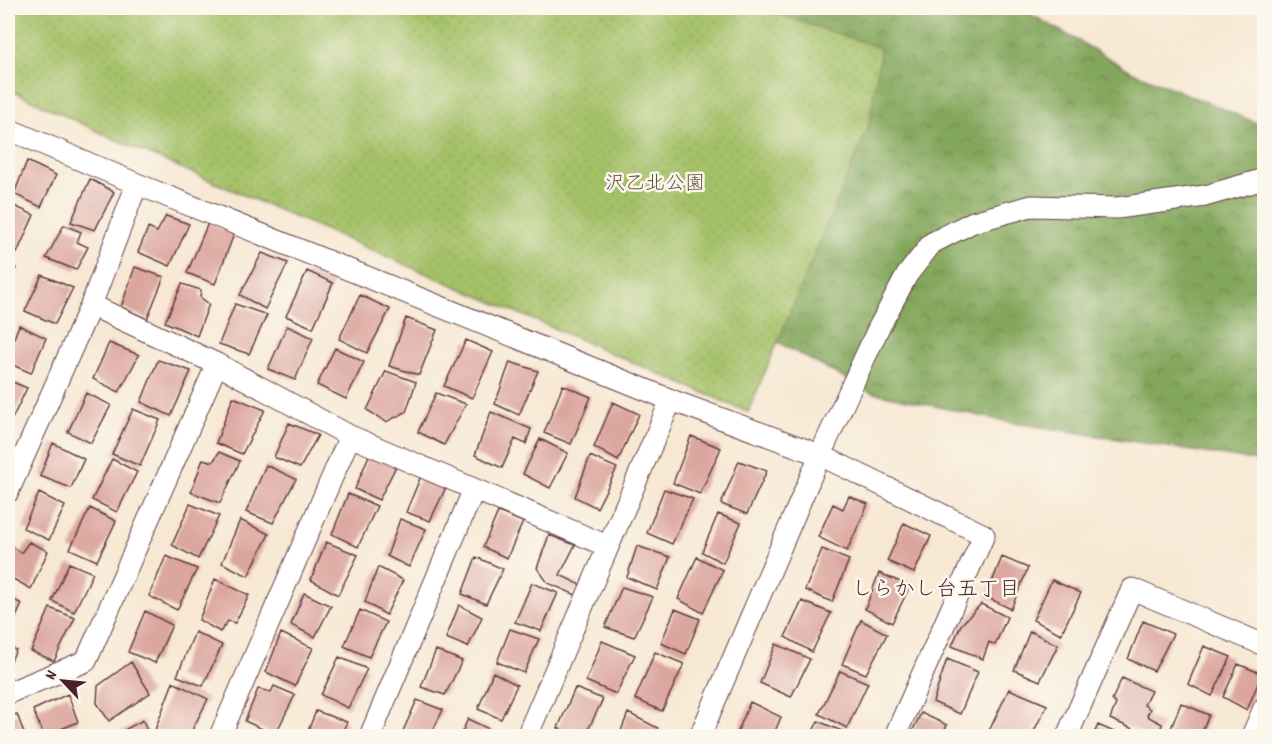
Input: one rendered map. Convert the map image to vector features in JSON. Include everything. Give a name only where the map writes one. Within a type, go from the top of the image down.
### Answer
[{"type":"street","points":[[8,129],[137,184],[671,400],[820,454],[984,535],[895,736]]},
{"type":"street","points":[[699,736],[820,454],[878,329],[907,275],[932,243],[973,222],[1031,206],[1117,208],[1205,196],[1264,179]]},
{"type":"street","points":[[8,492],[91,305],[137,184]]},
{"type":"street","points":[[91,305],[217,364],[350,436],[607,546]]},
{"type":"street","points":[[8,693],[86,661],[217,364]]},
{"type":"street","points":[[527,736],[671,400]]},
{"type":"street","points":[[220,736],[350,436]]},
{"type":"street","points":[[370,736],[474,489]]},
{"type":"street","points":[[1067,736],[1132,589],[1264,645]]},
{"type":"street","points":[[1252,736],[1264,708]]},
{"type":"green space","name":"沢乙北公園","points":[[8,8],[760,8],[881,48],[869,126],[748,412],[123,143],[8,89]]},
{"type":"green space","points":[[615,8],[1020,8],[1133,72],[1264,126],[1264,462],[1004,421],[870,392],[753,329]]},
{"type":"building","points":[[27,161],[56,175],[41,207],[14,194]]},
{"type":"building","points":[[90,179],[114,192],[95,230],[71,222]]},
{"type":"building","points":[[8,203],[34,215],[17,253],[8,250]]},
{"type":"building","points":[[166,216],[189,224],[170,266],[138,252],[148,228],[157,232]]},
{"type":"building","points":[[208,223],[234,234],[215,284],[187,273]]},
{"type":"building","points":[[64,225],[81,232],[77,242],[88,247],[76,270],[46,258]]},
{"type":"building","points":[[262,253],[288,263],[265,309],[240,295]]},
{"type":"building","points":[[8,264],[16,268],[8,285]]},
{"type":"building","points":[[135,267],[164,277],[147,319],[121,307]]},
{"type":"building","points":[[307,271],[333,283],[313,328],[286,316]]},
{"type":"building","points":[[42,275],[73,288],[55,324],[25,311]]},
{"type":"building","points":[[182,284],[201,290],[200,297],[209,304],[197,336],[165,322]]},
{"type":"building","points":[[360,295],[390,309],[367,353],[339,339]]},
{"type":"building","points":[[235,304],[267,315],[249,354],[219,344]]},
{"type":"building","points":[[406,318],[437,330],[419,375],[389,366]]},
{"type":"building","points":[[19,325],[46,338],[31,373],[8,363],[8,354]]},
{"type":"building","points":[[287,326],[313,338],[295,380],[268,369]]},
{"type":"building","points":[[466,340],[493,352],[472,398],[444,386]]},
{"type":"building","points":[[109,343],[139,355],[119,392],[93,379]]},
{"type":"building","points":[[335,348],[364,362],[346,399],[317,385]]},
{"type":"building","points":[[158,360],[191,371],[171,416],[141,402]]},
{"type":"building","points":[[510,362],[538,371],[519,415],[495,404]]},
{"type":"building","points":[[386,371],[416,382],[406,412],[386,422],[367,410]]},
{"type":"building","points":[[8,380],[27,388],[11,421],[8,420]]},
{"type":"building","points":[[563,385],[591,397],[571,444],[544,433]]},
{"type":"building","points":[[86,393],[111,405],[91,443],[68,432]]},
{"type":"building","points":[[436,393],[466,404],[444,445],[418,432]]},
{"type":"building","points":[[233,397],[265,410],[242,454],[216,443]]},
{"type":"building","points":[[613,402],[639,414],[618,461],[594,447]]},
{"type":"building","points":[[133,409],[160,420],[140,466],[112,454]]},
{"type":"building","points":[[491,412],[531,429],[526,444],[515,439],[502,468],[475,455]]},
{"type":"building","points":[[289,423],[318,435],[300,468],[274,457]]},
{"type":"building","points":[[691,436],[721,448],[700,494],[673,483]]},
{"type":"building","points":[[540,439],[568,453],[550,488],[523,474]]},
{"type":"building","points":[[53,443],[84,459],[71,488],[40,476]]},
{"type":"building","points":[[219,452],[240,461],[220,503],[191,492],[203,459],[213,462]]},
{"type":"building","points":[[370,453],[396,466],[379,500],[355,489]]},
{"type":"building","points":[[590,456],[617,468],[597,508],[575,497]]},
{"type":"building","points":[[112,459],[137,472],[117,512],[92,500]]},
{"type":"building","points":[[739,461],[767,471],[747,514],[721,504]]},
{"type":"building","points":[[266,465],[296,479],[273,523],[246,512]]},
{"type":"building","points":[[421,476],[447,485],[430,521],[406,512]]},
{"type":"building","points":[[664,489],[693,499],[672,544],[647,533]]},
{"type":"building","points":[[39,493],[65,506],[49,540],[23,528]]},
{"type":"building","points":[[348,494],[377,506],[358,547],[332,534]]},
{"type":"building","points":[[849,496],[868,504],[847,551],[818,537],[833,504],[843,509]]},
{"type":"building","points":[[190,504],[219,516],[198,559],[172,545]]},
{"type":"building","points":[[90,508],[116,521],[97,561],[70,549]]},
{"type":"building","points":[[498,512],[523,522],[507,558],[483,547]]},
{"type":"building","points":[[718,514],[741,523],[723,563],[702,552]]},
{"type":"building","points":[[400,519],[426,529],[409,567],[387,556]]},
{"type":"building","points":[[240,520],[269,534],[248,576],[222,563]]},
{"type":"building","points":[[904,523],[931,536],[914,573],[887,561]]},
{"type":"building","points":[[549,535],[575,545],[560,575],[581,585],[576,595],[548,583],[537,568]]},
{"type":"building","points":[[29,542],[48,551],[31,589],[8,576],[8,557],[11,546],[21,553]]},
{"type":"building","points":[[326,542],[358,555],[338,595],[311,580]]},
{"type":"building","points":[[637,546],[670,557],[657,590],[627,577]]},
{"type":"building","points":[[822,549],[849,560],[832,602],[805,590]]},
{"type":"building","points":[[166,556],[197,569],[177,610],[149,596]]},
{"type":"building","points":[[476,557],[503,569],[486,604],[462,594]]},
{"type":"building","points":[[697,557],[723,570],[703,613],[678,599]]},
{"type":"building","points":[[1002,557],[1028,568],[1011,609],[986,597]]},
{"type":"building","points":[[69,563],[93,573],[74,612],[52,601]]},
{"type":"building","points":[[378,567],[403,580],[386,615],[365,602]]},
{"type":"building","points":[[879,573],[910,586],[892,623],[865,609]]},
{"type":"building","points":[[215,579],[249,595],[235,623],[228,621],[220,632],[199,620]]},
{"type":"building","points":[[1052,580],[1081,593],[1061,634],[1033,620]]},
{"type":"building","points":[[532,583],[558,593],[541,631],[515,622]]},
{"type":"building","points":[[622,587],[653,597],[634,637],[605,627]]},
{"type":"building","points":[[304,593],[331,606],[315,637],[291,625]]},
{"type":"building","points":[[8,597],[22,604],[8,634]]},
{"type":"building","points":[[802,601],[831,613],[812,652],[785,637]]},
{"type":"building","points":[[981,604],[1007,617],[995,645],[989,642],[983,659],[952,646],[961,625]]},
{"type":"building","points":[[459,605],[482,617],[468,647],[446,638]]},
{"type":"building","points":[[50,608],[75,618],[54,661],[31,651]]},
{"type":"building","points":[[675,609],[700,619],[686,654],[661,643]]},
{"type":"building","points":[[360,610],[386,622],[369,657],[344,646]]},
{"type":"building","points":[[145,611],[172,625],[155,663],[128,652]]},
{"type":"building","points":[[861,620],[887,634],[866,674],[842,664]]},
{"type":"building","points":[[1143,621],[1173,634],[1154,671],[1128,659]]},
{"type":"building","points":[[510,629],[539,639],[524,673],[497,662]]},
{"type":"building","points":[[1030,631],[1058,645],[1040,681],[1014,670]]},
{"type":"building","points":[[195,632],[222,645],[203,686],[177,676]]},
{"type":"building","points":[[281,633],[313,648],[295,686],[266,672]]},
{"type":"building","points":[[602,641],[635,655],[616,694],[586,681]]},
{"type":"building","points":[[776,644],[810,659],[791,697],[760,683]]},
{"type":"building","points":[[1204,646],[1231,657],[1212,696],[1188,684]]},
{"type":"building","points":[[8,647],[16,650],[8,667]]},
{"type":"building","points":[[436,650],[462,661],[445,695],[421,687]]},
{"type":"building","points":[[655,652],[684,664],[662,711],[635,699]]},
{"type":"building","points":[[339,657],[367,669],[348,708],[321,695]]},
{"type":"building","points":[[947,659],[978,672],[960,714],[933,702]]},
{"type":"building","points":[[131,662],[150,693],[109,721],[97,703],[98,686]]},
{"type":"building","points":[[1238,664],[1262,674],[1247,710],[1223,697]]},
{"type":"building","points":[[840,671],[868,683],[847,728],[819,714]]},
{"type":"building","points":[[493,672],[517,685],[501,719],[478,709]]},
{"type":"building","points":[[1122,678],[1151,691],[1144,705],[1150,709],[1147,716],[1162,724],[1159,736],[1149,736],[1110,719],[1116,704],[1112,700]]},
{"type":"building","points":[[173,682],[208,699],[189,736],[167,736],[155,730]]},
{"type":"building","points":[[274,686],[295,695],[275,735],[245,721],[258,689],[271,692]]},
{"type":"building","points":[[575,688],[603,699],[585,736],[574,736],[558,728]]},
{"type":"building","points":[[1009,689],[1047,705],[1033,733],[1001,736],[989,731]]},
{"type":"building","points":[[68,694],[78,722],[44,736],[33,710]]},
{"type":"building","points":[[417,700],[443,710],[430,736],[416,736],[403,731]]},
{"type":"building","points":[[750,702],[781,717],[773,736],[736,736]]},
{"type":"building","points":[[1181,703],[1209,715],[1200,736],[1168,736]]},
{"type":"building","points":[[316,711],[347,722],[340,736],[306,736]]},
{"type":"building","points":[[628,713],[658,728],[654,736],[619,736]]},
{"type":"building","points":[[921,713],[947,725],[942,736],[910,736]]},
{"type":"building","points":[[17,714],[25,736],[8,736],[8,717]]},
{"type":"building","points":[[468,719],[495,732],[493,736],[460,736]]},
{"type":"building","points":[[143,720],[149,736],[113,736]]},
{"type":"building","points":[[818,721],[844,732],[842,736],[811,736]]},
{"type":"building","points":[[1098,725],[1123,736],[1093,736]]},
{"type":"district","name":"しらかし台五丁目","points":[[936,588]]}]
